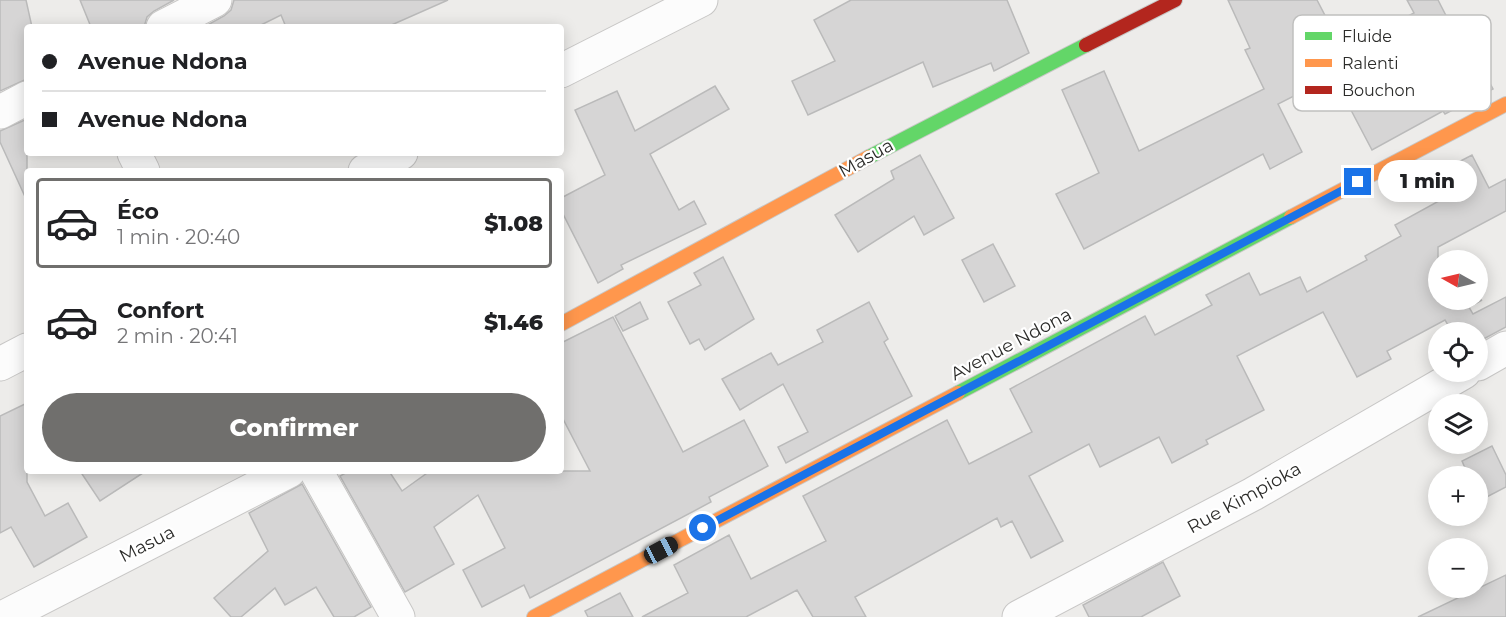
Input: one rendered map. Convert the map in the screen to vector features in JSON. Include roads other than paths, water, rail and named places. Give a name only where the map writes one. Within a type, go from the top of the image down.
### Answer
[{"type":"street","points":[[169,24],[215,0]]},
{"type":"street","points":[[564,69],[701,0]]},
{"type":"street","name":"Masua","points":[[564,322],[912,134],[1175,0]]},
{"type":"street","points":[[0,112],[24,100]]},
{"type":"street","name":"Avenue Ndona","points":[[534,617],[1506,104]]},
{"type":"street","points":[[371,168],[395,156]]},
{"type":"street","points":[[1488,358],[1506,348]]},
{"type":"street","points":[[0,364],[24,352]]},
{"type":"street","name":"Rue Kimpioka","points":[[1020,617],[1253,494],[1447,382]]},
{"type":"street","name":"Masua","points":[[4,617],[283,474]]},
{"type":"street","points":[[318,474],[398,617]]}]
